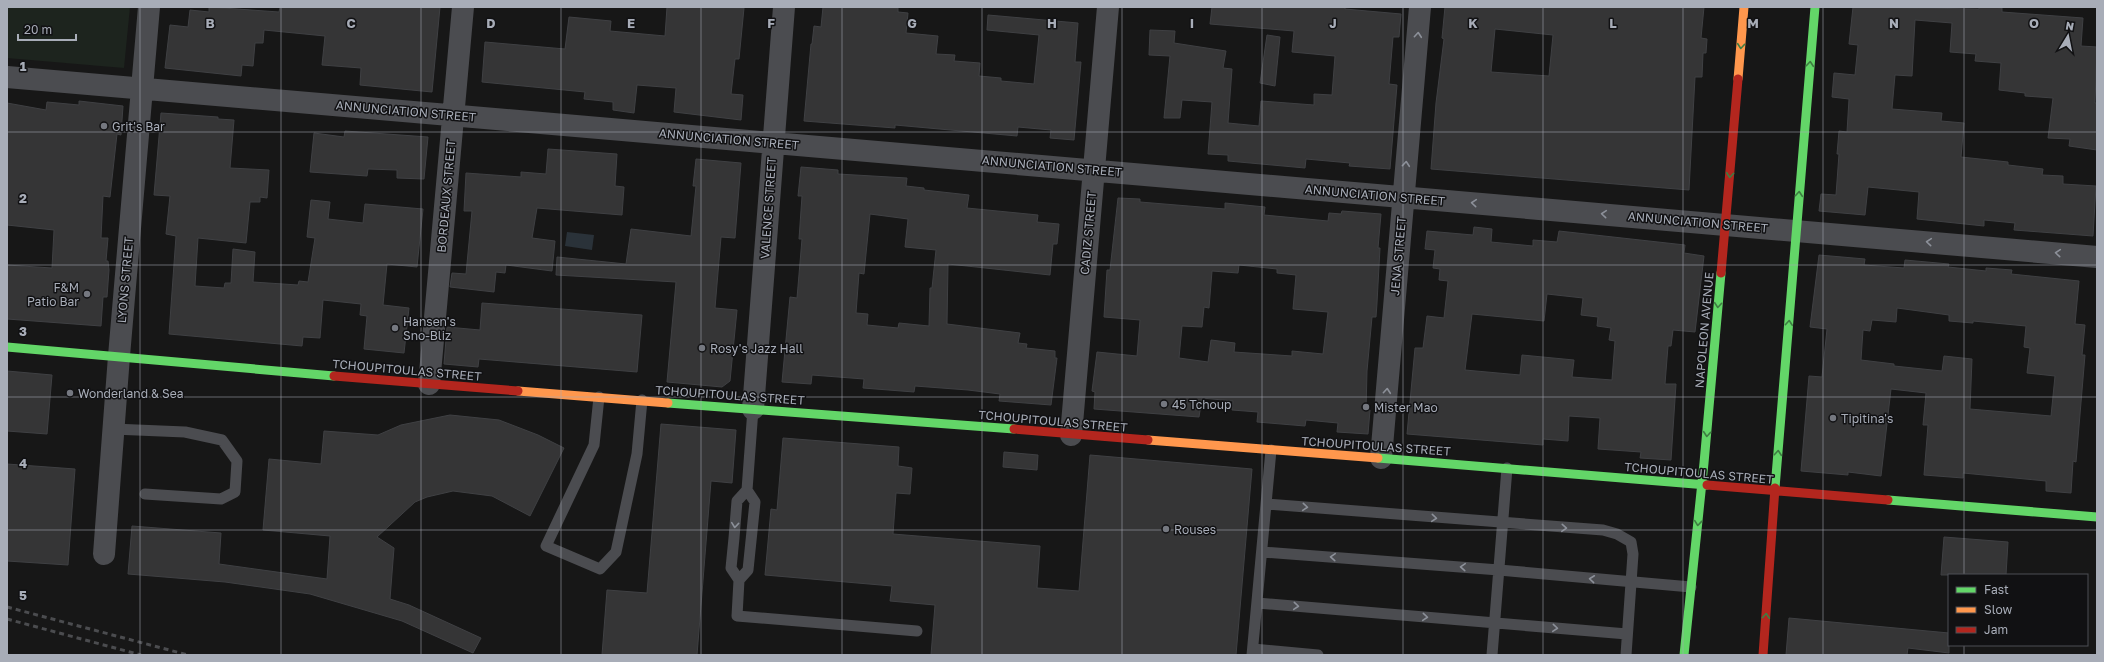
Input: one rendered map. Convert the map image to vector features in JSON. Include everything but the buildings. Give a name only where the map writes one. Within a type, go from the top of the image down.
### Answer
[{"type":"street","name":"LYONS STREET","points":[[104,554],[119,356],[149,7]]},
{"type":"street","name":"BORDEAUX STREET","points":[[429,384],[463,7]]},
{"type":"street","name":"VALENCE STREET","points":[[753,409],[784,7]]},
{"type":"street","name":"CADIZ STREET","points":[[1070,435],[1108,7]]},
{"type":"street","name":"JENA STREET","points":[[1381,458],[1420,7]]},
{"type":"street","name":"NAPOLEON AVENUE","points":[[1684,655],[1702,484],[1744,7]]},
{"type":"street","points":[[1763,655],[1815,7]]},
{"type":"street","name":"ANNUNCIATION STREET","points":[[7,77],[1093,169],[2097,257]]},
{"type":"street","name":"TCHOUPITOULAS STREET","points":[[7,347],[429,384],[1507,468],[1702,484],[1775,492],[2097,517]]},
{"type":"lane","points":[[599,397],[594,445],[546,546],[600,569],[616,552],[637,454],[642,400]]},
{"type":"lane","points":[[740,580],[731,568],[738,501],[747,490],[753,409]]},
{"type":"lane","points":[[113,429],[185,432],[222,440],[237,461],[235,492],[221,498],[145,494]]},
{"type":"lane","points":[[1271,450],[1253,652],[1318,655]]},
{"type":"lane","points":[[1492,655],[1507,468]]},
{"type":"lane","points":[[747,490],[756,502],[748,570],[740,580],[736,616],[917,632]]},
{"type":"lane","points":[[1266,504],[1503,524],[1603,530],[1616,534],[1631,542],[1633,554],[1626,655]]},
{"type":"lane","points":[[1262,552],[1499,570],[1631,583],[1691,587]]},
{"type":"lane","points":[[1257,603],[1628,634]]},
{"type":"shaded area","points":[[7,7],[130,7],[124,68],[7,58]]},
{"type":"shaded area","points":[[567,232],[594,235],[592,250],[565,246]]},
{"type":"railway","points":[[7,607],[188,655]]},
{"type":"railway","points":[[7,619],[141,655]]},
{"type":"traffic: fast","points":[[1775,488],[1815,7]]},
{"type":"traffic: fast","points":[[1684,655],[1704,463],[1721,273]]},
{"type":"traffic: fast","points":[[7,347],[334,376]]},
{"type":"traffic: fast","points":[[668,403],[1014,429]]},
{"type":"traffic: fast","points":[[1378,458],[1707,485]]},
{"type":"traffic: fast","points":[[1888,500],[2097,517]]},
{"type":"traffic: slow","points":[[1738,79],[1744,7]]},
{"type":"traffic: slow","points":[[518,391],[668,403]]},
{"type":"traffic: slow","points":[[1148,440],[1378,458]]},
{"type":"traffic: jam","points":[[1721,273],[1738,79]]},
{"type":"traffic: jam","points":[[334,376],[518,391]]},
{"type":"traffic: jam","points":[[1014,429],[1148,440]]},
{"type":"traffic: jam","points":[[1707,485],[1888,500]]},
{"type":"traffic: jam","points":[[1763,655],[1775,488]]},
{"type":"place","name":"Grit's Bar","points":[[104,126]]},
{"type":"place","name":"F&M Patio Bar","points":[[87,294]]},
{"type":"place","name":"Hansen's Sno-Bliz","points":[[395,328]]},
{"type":"place","name":"Rosy's Jazz Hall","points":[[702,348]]},
{"type":"place","name":"Wonderland & Sea","points":[[70,393]]},
{"type":"place","name":"45 Tchoup","points":[[1164,404]]},
{"type":"place","name":"Mister Mao","points":[[1366,407]]},
{"type":"place","name":"Tipitina's","points":[[1833,418]]},
{"type":"place","name":"Rouses","points":[[1166,529]]}]
